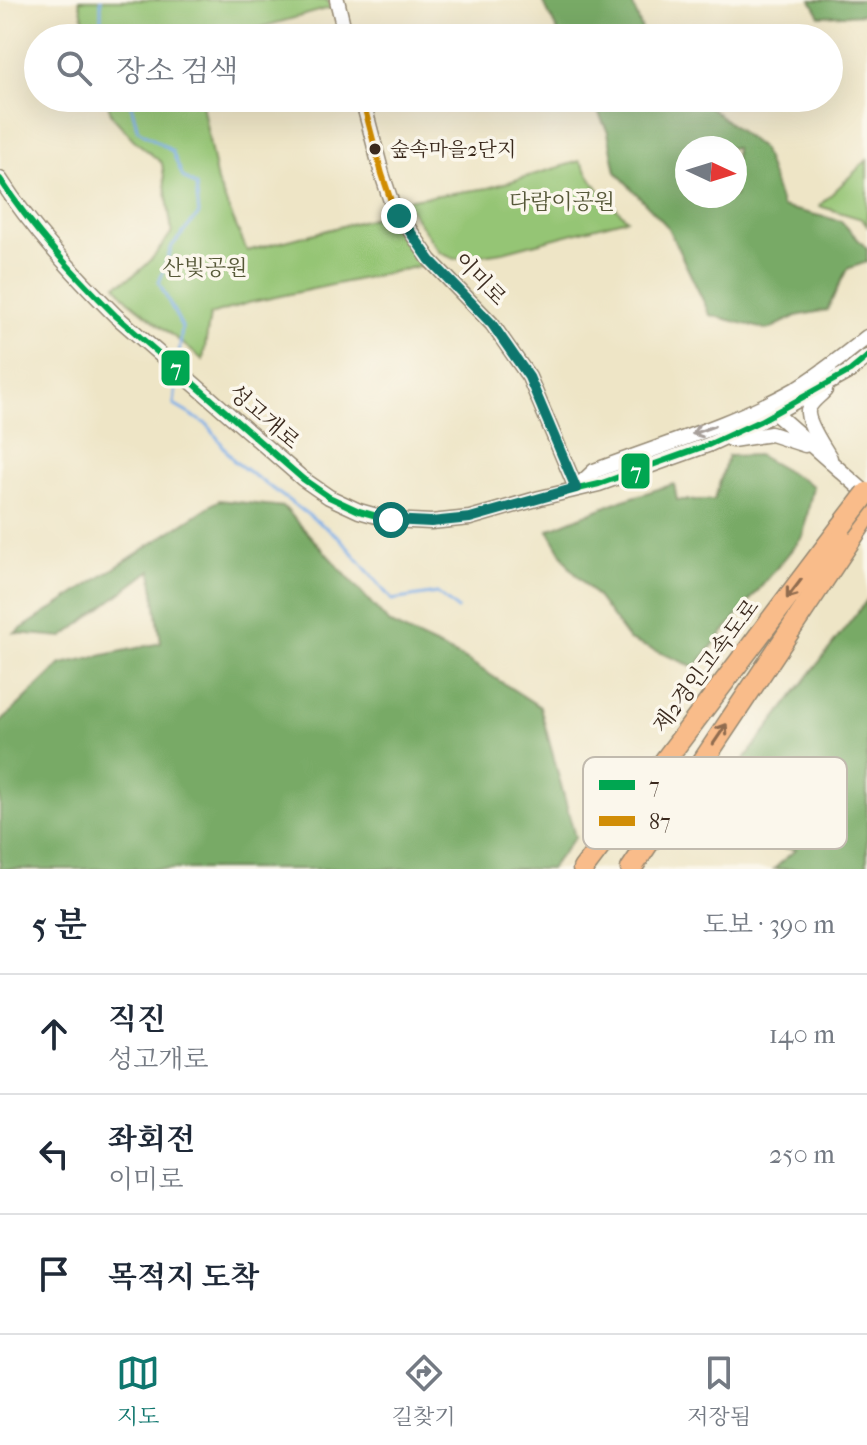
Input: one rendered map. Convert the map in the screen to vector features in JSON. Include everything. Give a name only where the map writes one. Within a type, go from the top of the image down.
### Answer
[{"type":"highway","name":"제2경인고속도로","points":[[703,757],[848,530],[867,493]]},
{"type":"highway","name":"제2경인고속도로","points":[[671,757],[848,530],[867,515]]},
{"type":"highway","name":"제2경인고속도로","points":[[583,869],[599,849]]},
{"type":"highway","name":"제2경인고속도로","points":[[631,869],[644,849]]},
{"type":"street","points":[[337,0],[343,24]]},
{"type":"street","name":"이미로","points":[[366,112],[392,204],[430,260],[492,324],[529,377],[576,488]]},
{"type":"street","name":"성고개로","points":[[0,179],[69,268],[116,316],[303,479],[329,497],[359,511],[391,520],[431,522],[470,518],[599,484],[708,444],[760,421],[769,409],[867,337]]},
{"type":"street","name":"성고개로","points":[[576,488],[594,471],[738,417],[769,409],[836,379],[867,357]]},
{"type":"street","points":[[834,465],[808,414],[811,404],[836,379]]},
{"type":"street","points":[[769,409],[867,493]]},
{"type":"street","points":[[708,444],[768,434],[814,449]]},
{"type":"green space","points":[[79,0],[328,0],[330,8],[272,24],[85,24]]},
{"type":"green space","points":[[542,0],[631,0],[640,24],[554,24]]},
{"type":"green space","points":[[811,0],[867,0],[867,14],[820,16]]},
{"type":"green space","name":"산빛공원","points":[[111,112],[204,112],[217,182],[247,251],[388,214],[425,265],[248,303],[210,315],[203,360],[128,300],[116,285],[142,269],[172,232],[162,163],[134,140]]},
{"type":"green space","points":[[598,112],[716,112],[746,136],[675,136],[675,208],[747,208],[747,137],[763,150],[782,207],[841,221],[867,249],[867,262],[847,269],[827,310],[796,316],[768,330],[710,315],[667,226],[616,172],[608,132]]},
{"type":"green space","points":[[867,160],[867,226],[862,219],[819,206]]},
{"type":"green space","name":"다람이공원","points":[[580,161],[599,190],[627,219],[503,252],[454,259],[439,252],[404,200],[488,188]]},
{"type":"green space","points":[[758,455],[813,486],[803,536],[695,667],[629,640],[598,598],[570,568],[548,530],[614,503],[674,484],[677,500],[714,500],[728,456]]},
{"type":"green space","points":[[219,500],[284,507],[390,624],[467,660],[540,707],[575,837],[550,869],[0,869],[0,723],[61,664],[161,643],[151,570],[63,637],[15,633]]},
{"type":"green space","points":[[867,600],[867,869],[774,869],[796,849],[847,849],[847,757],[746,757]]},
{"type":"waterway","points":[[101,0],[101,24]]},
{"type":"waterway","points":[[133,112],[138,130],[172,151],[183,177],[196,186],[199,214],[172,246],[159,283],[182,327],[178,364]]},
{"type":"waterway","points":[[177,375],[174,405],[208,425],[234,461],[339,537],[392,600],[437,593],[457,609]]},
{"type":"transit line","name":"87","points":[[366,112],[392,204],[430,260],[492,324],[529,377],[576,488]]},
{"type":"transit line","name":"7","points":[[0,179],[55,251],[116,316],[303,479],[329,497],[359,511],[391,520],[431,522],[470,518],[599,484],[708,445],[760,421],[850,371],[867,357]]},
{"type":"place","name":"숲속마을2단지","points":[[375,149]]},
{"type":"route","points":[[391,520],[431,522],[470,518],[576,488],[529,377],[492,324],[430,260],[399,216]]}]
